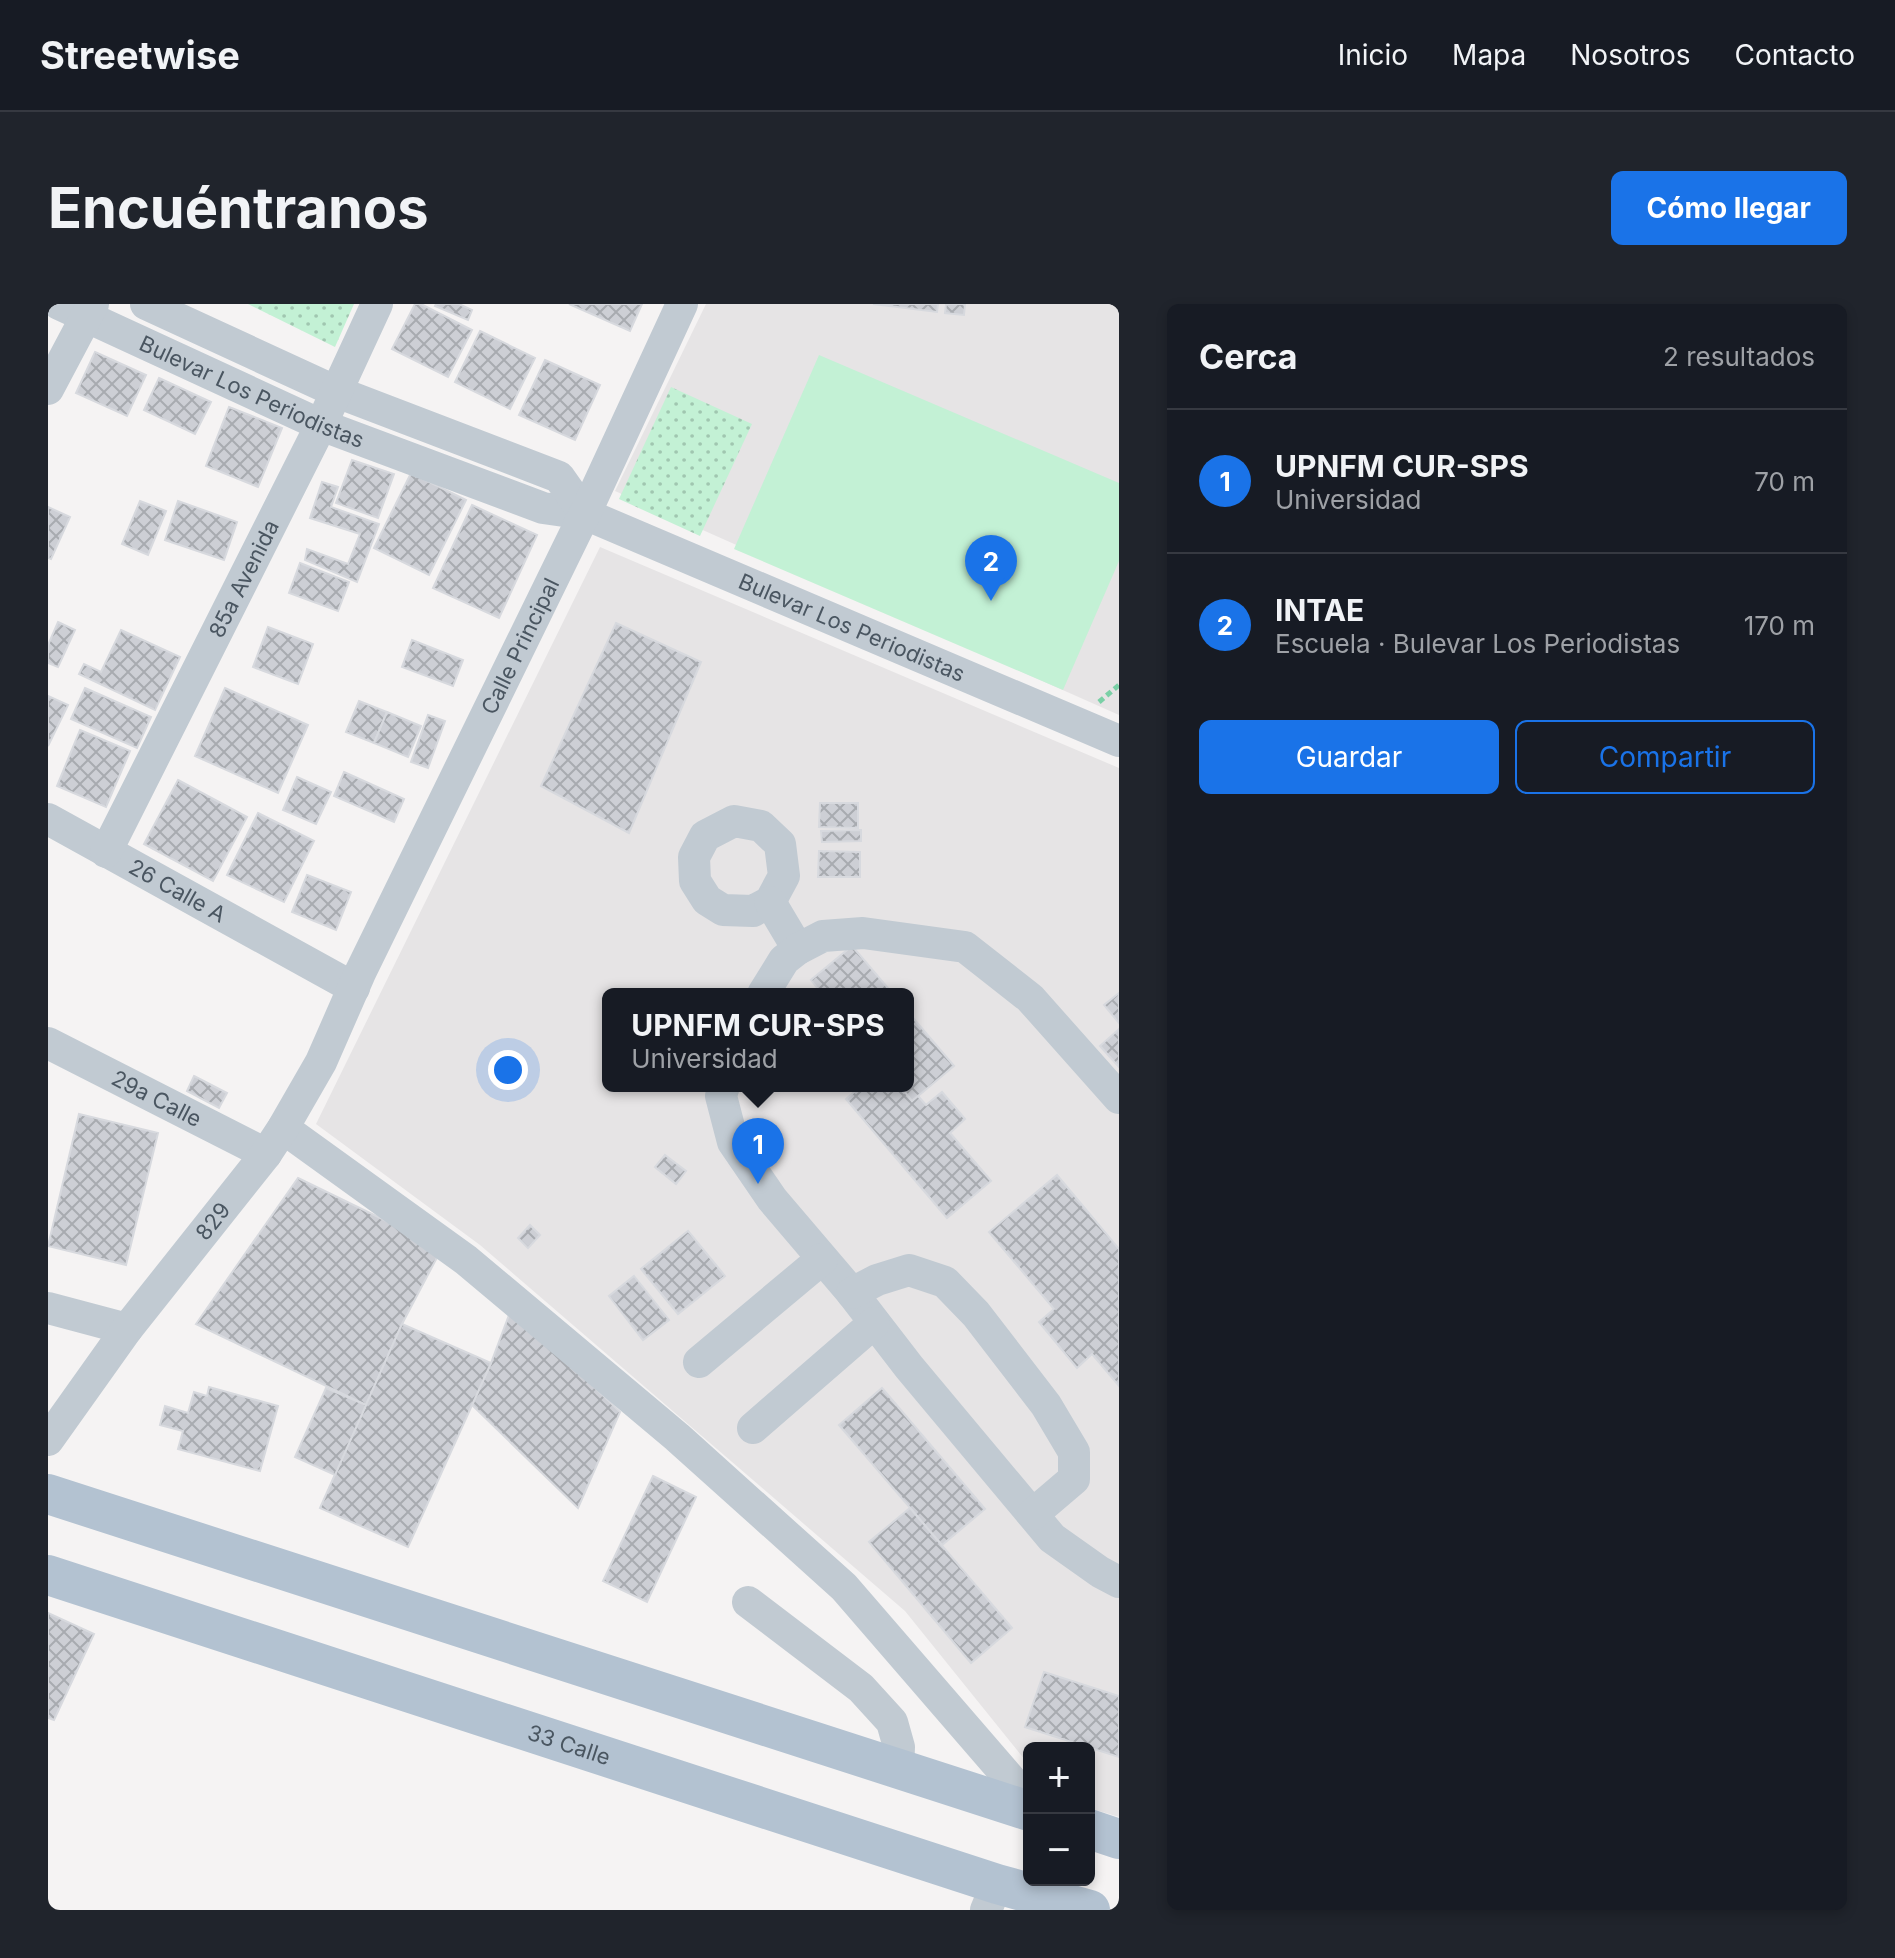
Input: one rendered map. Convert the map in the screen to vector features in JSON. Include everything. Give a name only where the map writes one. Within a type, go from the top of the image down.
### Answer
[{"type":"main road","points":[[48,1494],[1023,1809]]},
{"type":"main road","name":"33 Calle","points":[[48,1575],[991,1897],[1090,1910]]},
{"type":"main road","points":[[1095,1831],[1119,1839]]},
{"type":"street","name":"Bulevar Los Periodistas","points":[[146,304],[337,392],[559,477],[585,514]]},
{"type":"street","name":"85a Avenida","points":[[106,852],[321,425],[377,304]]},
{"type":"street","name":"Calle Principal","points":[[354,988],[585,514],[682,304]]},
{"type":"street","name":"Bulevar Los Periodistas","points":[[79,308],[321,425],[543,508],[585,514],[1119,741]]},
{"type":"street","points":[[48,389],[79,308]]},
{"type":"street","name":"26 Calle A","points":[[48,819],[354,988]]},
{"type":"street","points":[[770,902],[798,949]]},
{"type":"street","points":[[767,988],[784,960],[823,936],[863,933],[965,947],[1030,998],[1119,1098]]},
{"type":"street","name":"829","points":[[48,1440],[127,1329],[275,1141],[321,1062],[354,988]]},
{"type":"street","name":"29a Calle","points":[[48,1043],[275,1141],[466,1260],[677,1437],[844,1587],[1023,1794]]},
{"type":"street","points":[[722,1092],[733,1142],[772,1199],[1052,1538],[1119,1582]]},
{"type":"street","points":[[699,1362],[822,1259]]},
{"type":"street","points":[[852,1293],[877,1280],[909,1270],[945,1282],[976,1314],[1046,1405],[1074,1452],[1074,1479],[1033,1514]]},
{"type":"street","points":[[48,1308],[127,1329]]},
{"type":"street","points":[[753,1428],[874,1323]]},
{"type":"street","points":[[748,1602],[861,1688],[892,1722],[899,1747],[898,1769]]},
{"type":"shaded area","points":[[706,304],[1119,304],[1119,715],[615,491]]},
{"type":"shaded area","points":[[600,547],[1119,768],[1119,1817],[1095,1810],[1095,1742],[1023,1742],[1023,1758],[905,1611],[480,1245],[316,1124]]},
{"type":"green space","points":[[248,304],[354,304],[335,347]]},
{"type":"green space","points":[[819,355],[1119,483],[1119,561],[1063,690],[734,549]]},
{"type":"green space","points":[[671,387],[752,424],[700,536],[619,499]]},
{"type":"building","points":[[415,304],[421,304],[472,330],[448,377],[392,349]]},
{"type":"building","points":[[436,304],[459,304],[472,310],[468,320]]},
{"type":"building","points":[[569,304],[642,304],[630,331]]},
{"type":"building","points":[[873,304],[938,304],[937,312]]},
{"type":"building","points":[[946,304],[965,304],[964,315],[945,313]]},
{"type":"building","points":[[480,331],[535,358],[510,409],[455,382]]},
{"type":"building","points":[[95,352],[146,375],[127,416],[76,393]]},
{"type":"building","points":[[545,360],[600,385],[575,440],[519,415]]},
{"type":"building","points":[[159,378],[211,402],[195,434],[144,410]]},
{"type":"building","points":[[229,407],[282,428],[258,487],[206,466]]},
{"type":"building","points":[[352,460],[394,474],[378,518],[336,503]]},
{"type":"building","points":[[411,473],[466,500],[429,575],[374,548]]},
{"type":"building","points":[[322,482],[338,487],[331,507],[379,524],[357,582],[305,560],[307,549],[348,564],[360,534],[310,518]]},
{"type":"building","points":[[140,501],[166,511],[148,555],[122,544]]},
{"type":"building","points":[[178,501],[237,522],[224,560],[165,540]]},
{"type":"building","points":[[472,505],[537,535],[499,618],[433,588]]},
{"type":"building","points":[[48,507],[70,517],[51,559],[48,558]]},
{"type":"building","points":[[300,563],[349,582],[338,611],[289,593]]},
{"type":"building","points":[[58,622],[75,630],[58,667],[48,663],[48,645]]},
{"type":"building","points":[[616,623],[701,662],[629,833],[541,786]]},
{"type":"building","points":[[268,627],[313,644],[298,684],[253,667]]},
{"type":"building","points":[[121,630],[180,657],[155,710],[79,674],[84,664],[101,672]]},
{"type":"building","points":[[412,640],[463,660],[453,686],[402,667]]},
{"type":"building","points":[[85,688],[151,717],[137,748],[71,719]]},
{"type":"building","points":[[225,688],[308,725],[278,793],[195,756]]},
{"type":"building","points":[[48,696],[68,705],[48,746]]},
{"type":"building","points":[[359,701],[387,712],[374,743],[346,732]]},
{"type":"building","points":[[387,712],[421,726],[408,757],[374,743]]},
{"type":"building","points":[[428,715],[445,721],[428,768],[411,762]]},
{"type":"building","points":[[80,730],[130,751],[106,807],[57,786]]},
{"type":"building","points":[[344,772],[404,799],[394,822],[334,796]]},
{"type":"building","points":[[297,777],[331,792],[316,824],[283,810]]},
{"type":"building","points":[[178,780],[247,817],[213,881],[144,844]]},
{"type":"building","points":[[820,803],[858,803],[858,828],[819,827]]},
{"type":"building","points":[[258,813],[314,841],[284,902],[227,875]]},
{"type":"building","points":[[861,830],[861,841],[822,842],[821,831]]},
{"type":"building","points":[[819,851],[860,852],[860,877],[818,877]]},
{"type":"building","points":[[307,875],[351,892],[336,930],[292,912]]},
{"type":"building","points":[[852,946],[888,988],[817,988],[811,980]]},
{"type":"building","points":[[1119,993],[1119,1023],[1104,1005]]},
{"type":"building","points":[[914,1019],[954,1066],[912,1101],[905,1092],[914,1092]]},
{"type":"building","points":[[1119,1029],[1119,1067],[1100,1046]]},
{"type":"building","points":[[194,1076],[227,1093],[219,1108],[187,1091]]},
{"type":"building","points":[[854,1092],[905,1092],[912,1101],[918,1096],[926,1105],[942,1092],[965,1119],[950,1133],[991,1181],[947,1218],[846,1099]]},
{"type":"building","points":[[79,1114],[158,1133],[126,1265],[48,1246]]},
{"type":"building","points":[[665,1155],[686,1171],[676,1184],[655,1167]]},
{"type":"building","points":[[1057,1175],[1119,1249],[1119,1386],[1092,1354],[1077,1368],[1039,1322],[1054,1309],[989,1232]]},
{"type":"building","points":[[298,1178],[442,1248],[402,1324],[366,1405],[196,1324]]},
{"type":"building","points":[[530,1225],[540,1235],[528,1248],[518,1238]]},
{"type":"building","points":[[688,1231],[725,1276],[678,1314],[641,1269]]},
{"type":"building","points":[[634,1276],[669,1320],[643,1340],[609,1296]]},
{"type":"building","points":[[512,1307],[620,1412],[578,1508],[472,1405]]},
{"type":"building","points":[[402,1324],[491,1363],[408,1547],[320,1508]]},
{"type":"building","points":[[209,1387],[278,1406],[260,1471],[178,1449],[183,1431],[160,1425],[165,1406],[188,1413],[194,1392],[207,1396]]},
{"type":"building","points":[[326,1388],[366,1405],[335,1475],[295,1457]]},
{"type":"building","points":[[882,1388],[985,1509],[942,1545],[839,1425]]},
{"type":"building","points":[[653,1476],[696,1497],[647,1602],[603,1581]]},
{"type":"building","points":[[910,1508],[1012,1628],[971,1663],[869,1542]]},
{"type":"building","points":[[48,1613],[94,1634],[54,1720],[48,1718]]},
{"type":"building","points":[[1044,1672],[1119,1696],[1119,1757],[1095,1749],[1095,1742],[1072,1742],[1025,1727]]},
{"type":"place","name":"INTAE","points":[[991,601]]},
{"type":"place","name":"UPNFM CUR-SPS","points":[[758,1184]]}]
